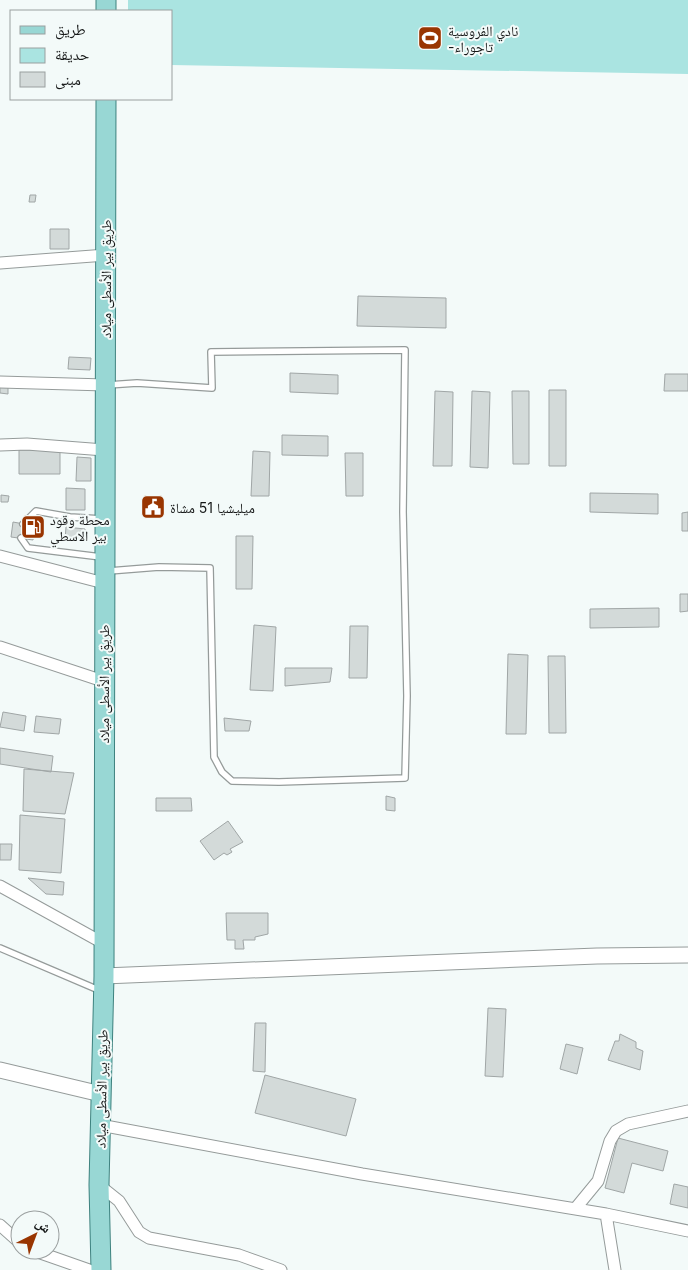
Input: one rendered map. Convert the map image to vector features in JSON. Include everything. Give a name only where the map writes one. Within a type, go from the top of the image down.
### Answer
[{"type":"main road","name":"طريق بير الأسطى ميلاد","points":[[101,1270],[99,1186],[103,984],[106,100]]},
{"type":"street","points":[[0,263],[106,255]]},
{"type":"street","points":[[0,382],[105,385]]},
{"type":"street","points":[[0,445],[27,444],[104,450]]},
{"type":"street","points":[[0,556],[104,571]]},
{"type":"street","points":[[0,647],[103,681]]},
{"type":"street","points":[[0,886],[103,943]]},
{"type":"street","points":[[103,984],[597,956],[688,955]]},
{"type":"street","points":[[0,1070],[101,1094]]},
{"type":"street","points":[[575,1208],[598,1181],[610,1141],[616,1131],[628,1124],[688,1111]]},
{"type":"street","points":[[100,1125],[362,1174],[575,1208],[688,1231]]},
{"type":"street","points":[[99,1186],[119,1201],[139,1232],[149,1238],[239,1255],[281,1270]]},
{"type":"street","points":[[606,1214],[615,1270]]},
{"type":"street","points":[[0,1225],[10,1234]]},
{"type":"street","points":[[60,1260],[89,1270]]},
{"type":"lane","points":[[21,538],[28,548],[104,571],[159,567],[210,568],[214,757],[222,772],[232,780],[279,782],[405,778],[408,696],[403,512],[405,350],[211,352],[212,388],[138,383],[105,385]]},
{"type":"lane","points":[[23,524],[36,511],[70,517],[104,519]]},
{"type":"lane","points":[[0,948],[103,984]]},
{"type":"green space","name":"نادي الفروسية -تاجوراء","points":[[128,0],[688,0],[688,74],[172,65],[172,10],[128,10]]},
{"type":"building","points":[[30,195],[36,195],[35,202],[29,202]]},
{"type":"building","points":[[50,229],[69,229],[69,249],[50,249]]},
{"type":"building","points":[[358,296],[446,298],[446,328],[357,326]]},
{"type":"building","points":[[69,357],[91,358],[90,370],[68,369]]},
{"type":"building","points":[[290,373],[338,375],[338,394],[290,392]]},
{"type":"building","points":[[665,374],[688,374],[688,391],[664,391]]},
{"type":"building","points":[[0,385],[8,386],[8,394],[0,393]]},
{"type":"building","points":[[549,390],[566,390],[566,466],[549,466]]},
{"type":"building","points":[[435,391],[453,392],[452,466],[433,466]]},
{"type":"building","points":[[472,391],[490,392],[488,468],[470,467]]},
{"type":"building","points":[[512,391],[529,391],[529,464],[513,464]]},
{"type":"building","points":[[282,435],[328,436],[328,456],[282,455]]},
{"type":"building","points":[[19,450],[60,450],[60,474],[19,474]]},
{"type":"building","points":[[253,451],[270,452],[269,496],[251,496]]},
{"type":"building","points":[[345,453],[363,453],[363,496],[346,496]]},
{"type":"building","points":[[77,457],[91,458],[91,481],[76,481]]},
{"type":"building","points":[[66,488],[85,489],[85,510],[66,510]]},
{"type":"building","points":[[590,493],[658,494],[658,514],[590,512]]},
{"type":"building","points":[[1,495],[9,496],[8,502],[1,502]]},
{"type":"building","points":[[688,512],[688,531],[682,531],[682,513]]},
{"type":"building","points":[[13,522],[35,526],[33,540],[11,537]]},
{"type":"building","points":[[66,527],[85,529],[84,542],[65,540]]},
{"type":"building","points":[[236,536],[253,536],[252,589],[236,589]]},
{"type":"building","points":[[680,594],[688,594],[688,611],[680,612]]},
{"type":"building","points":[[659,608],[659,627],[590,628],[590,609]]},
{"type":"building","points":[[254,625],[276,627],[273,691],[250,690]]},
{"type":"building","points":[[350,626],[368,626],[367,678],[349,678]]},
{"type":"building","points":[[508,654],[528,655],[526,734],[506,734]]},
{"type":"building","points":[[548,656],[565,656],[566,733],[549,733]]},
{"type":"building","points":[[285,668],[332,668],[330,682],[285,686]]},
{"type":"building","points":[[3,712],[26,716],[24,731],[0,727]]},
{"type":"building","points":[[36,716],[61,719],[59,734],[34,732]]},
{"type":"building","points":[[224,718],[251,721],[249,731],[225,731]]},
{"type":"building","points":[[0,748],[53,756],[51,772],[0,764]]},
{"type":"building","points":[[24,769],[74,773],[65,814],[23,811]]},
{"type":"building","points":[[386,796],[395,798],[395,811],[386,810]]},
{"type":"building","points":[[156,798],[191,798],[192,811],[156,811]]},
{"type":"building","points":[[20,815],[65,819],[61,873],[19,870]]},
{"type":"building","points":[[228,821],[243,842],[230,849],[232,852],[227,855],[224,853],[214,860],[200,841]]},
{"type":"building","points":[[0,844],[12,844],[11,860],[0,860]]},
{"type":"building","points":[[28,878],[64,882],[63,895],[46,894]]},
{"type":"building","points":[[226,913],[268,913],[268,934],[255,937],[255,940],[243,940],[244,949],[235,949],[235,940],[227,940]]},
{"type":"building","points":[[488,1008],[506,1009],[503,1077],[485,1076]]},
{"type":"building","points":[[255,1023],[266,1023],[265,1072],[253,1071]]},
{"type":"building","points":[[620,1034],[636,1042],[636,1048],[643,1051],[640,1070],[608,1060],[615,1041],[619,1041]]},
{"type":"building","points":[[566,1044],[583,1048],[577,1074],[560,1069]]},
{"type":"building","points":[[265,1075],[356,1099],[346,1136],[255,1113]]},
{"type":"building","points":[[618,1138],[668,1151],[663,1171],[632,1163],[624,1193],[605,1188]]},
{"type":"building","points":[[674,1184],[688,1187],[688,1208],[670,1204]]},
{"type":"place","name":"نادي الفروسية -تاجوراء","points":[[430,38]]},
{"type":"place","name":"ميليشيا 51 مشاة","points":[[153,507]]},
{"type":"place","name":"محطة وقود بير الاسطي","points":[[33,527]]}]
